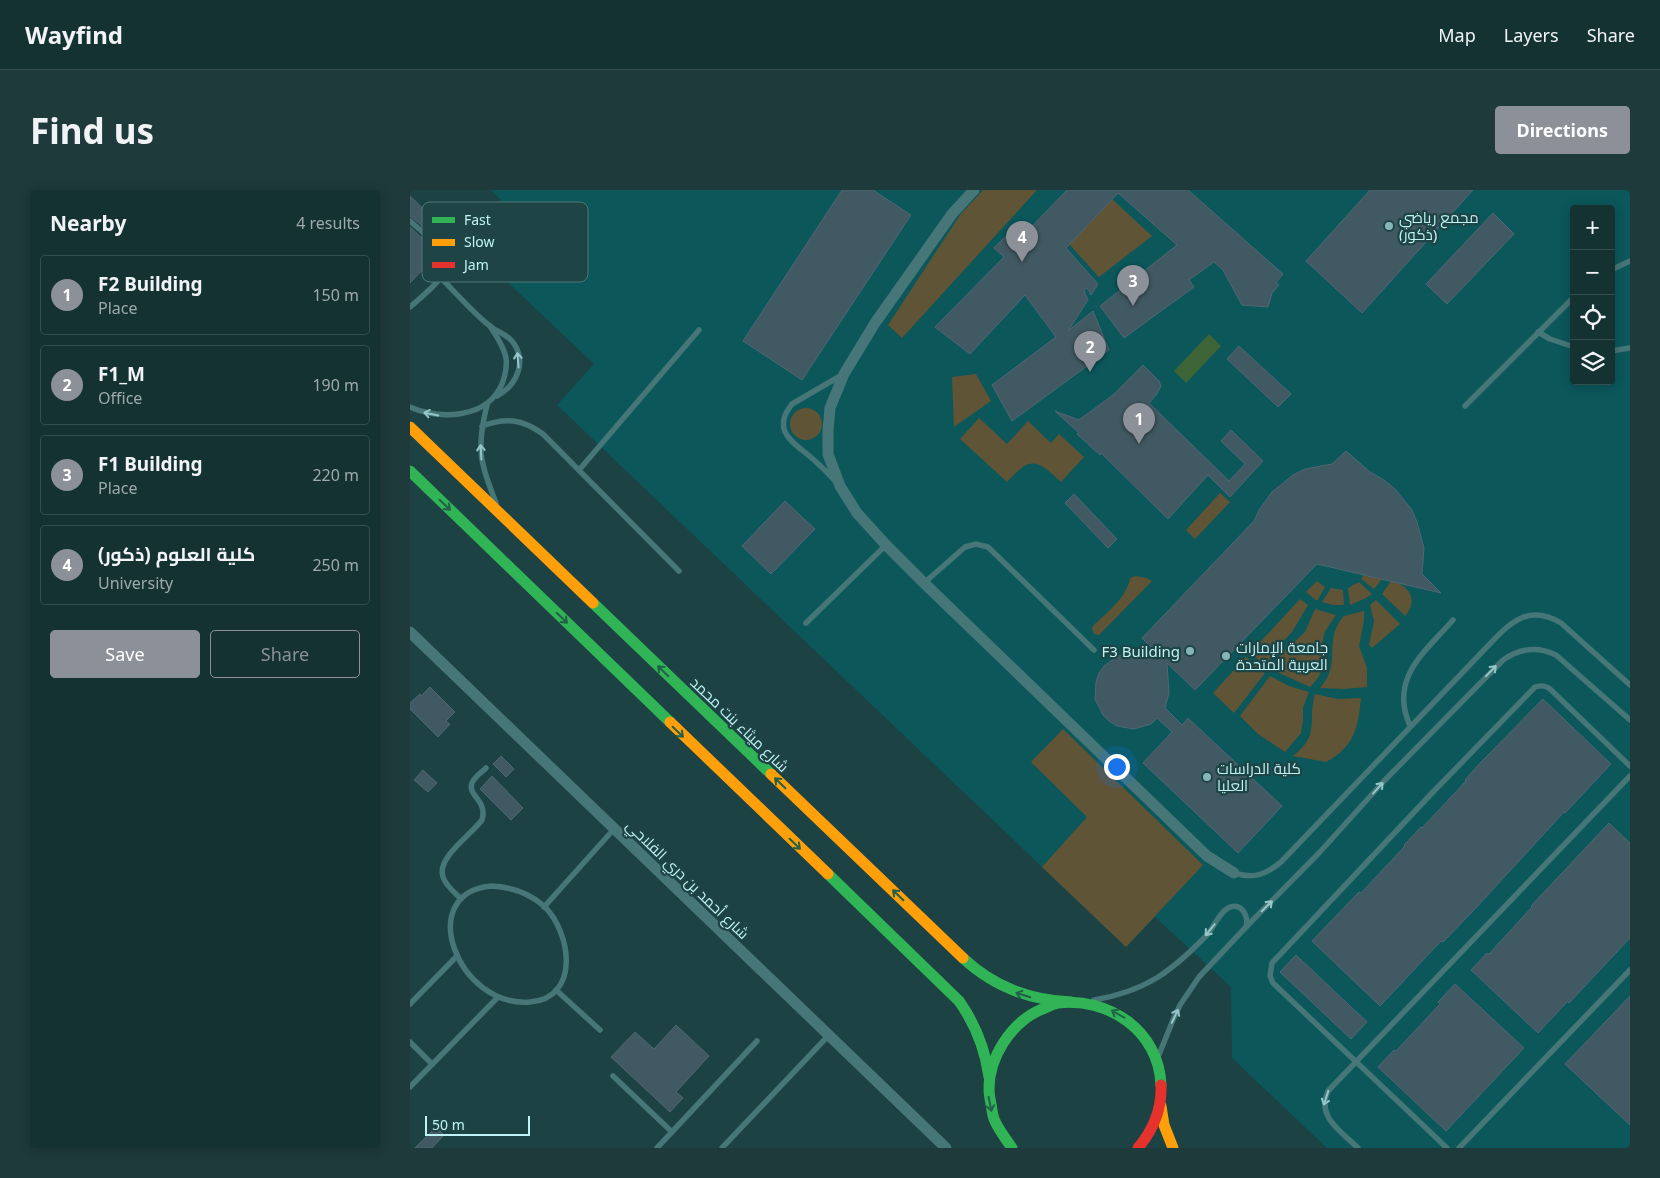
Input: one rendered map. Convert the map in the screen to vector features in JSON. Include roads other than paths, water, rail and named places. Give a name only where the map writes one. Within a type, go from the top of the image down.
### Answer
[{"type":"main road","name":"شارع ميثاء بنت محمد","points":[[410,426],[971,965],[988,979],[1007,990],[1042,1000],[1071,1002]]},
{"type":"main road","points":[[410,471],[959,1002],[971,1018],[980,1036],[989,1076]]},
{"type":"main road","points":[[1012,1148],[998,1130],[993,1117],[988,1090],[992,1062],[1006,1035],[1028,1015],[1042,1008],[1071,1002],[1084,1002],[1111,1010],[1123,1017],[1144,1036],[1157,1061],[1162,1088],[1157,1117],[1151,1131],[1138,1148]]},
{"type":"main road","points":[[1160,1102],[1164,1125],[1172,1148]]},
{"type":"street","points":[[974,190],[952,214],[875,323],[844,374],[830,408],[828,430],[828,454],[840,486],[857,513],[886,545],[1207,856],[1234,873]]},
{"type":"street","name":"شارع أحمد بن دري الفلاحي","points":[[410,632],[946,1148]]},
{"type":"lane","points":[[410,221],[422,232]]},
{"type":"lane","points":[[1615,268],[1630,261]]},
{"type":"lane","points":[[410,307],[436,282]]},
{"type":"lane","points":[[410,407],[429,414],[452,415],[487,405],[512,384],[520,364],[519,356],[512,341],[490,326],[444,282]]},
{"type":"lane","points":[[1465,406],[1570,301]]},
{"type":"lane","points":[[490,326],[503,348],[506,359],[506,372],[495,397]]},
{"type":"lane","points":[[579,470],[699,330]]},
{"type":"lane","points":[[1538,332],[1550,339],[1570,346]]},
{"type":"lane","points":[[1615,350],[1630,348]]},
{"type":"lane","points":[[840,486],[815,460],[790,441],[786,435],[784,422],[792,404],[844,374]]},
{"type":"lane","points":[[487,405],[482,426],[481,461],[501,515]]},
{"type":"lane","points":[[482,426],[507,420],[533,426],[679,571]]},
{"type":"lane","points":[[924,582],[965,547],[976,544],[988,547],[1094,650]]},
{"type":"lane","points":[[806,623],[886,545]]},
{"type":"lane","points":[[1234,873],[1246,877],[1259,875],[1271,870],[1281,862],[1510,623],[1519,618],[1545,616],[1561,623],[1630,686]]},
{"type":"lane","points":[[1410,726],[1403,698],[1406,678],[1418,658],[1453,620]]},
{"type":"lane","points":[[1157,1061],[1172,1020],[1189,990],[1204,972],[1320,853],[1384,781],[1499,663],[1509,656],[1529,649],[1543,650],[1556,655],[1630,720]]},
{"type":"lane","points":[[1447,1148],[1273,983],[1270,976],[1272,963],[1534,687],[1540,685],[1550,689],[1630,766]]},
{"type":"lane","points":[[461,899],[445,882],[442,870],[449,855],[482,820],[484,808],[471,789],[472,783],[486,768]]},
{"type":"lane","points":[[1358,1148],[1327,1116],[1324,1108],[1324,1099],[1328,1091],[1630,776]]},
{"type":"lane","points":[[544,907],[614,829]]},
{"type":"lane","points":[[480,887],[504,887],[525,894],[544,907],[559,928],[567,955],[563,979],[556,990],[545,998],[532,1002],[517,1002],[498,997],[480,986],[470,977],[457,956],[451,940],[451,925],[454,911],[461,899],[480,887]]},
{"type":"lane","points":[[1084,1002],[1117,996],[1144,986],[1156,979],[1179,962],[1208,933],[1227,908],[1232,906],[1243,910],[1247,915],[1246,927]]},
{"type":"lane","points":[[410,1004],[457,956]]},
{"type":"lane","points":[[1459,1148],[1630,970]]},
{"type":"lane","points":[[556,990],[600,1030]]},
{"type":"lane","points":[[410,1087],[498,997]]},
{"type":"lane","points":[[722,1148],[828,1036]]},
{"type":"lane","points":[[656,1148],[757,1041]]},
{"type":"lane","points":[[410,1042],[432,1064]]},
{"type":"lane","points":[[613,1076],[672,1132]]},
{"type":"place","name":"مجمع رياضي (ذكور)","points":[[1389,226]]},
{"type":"place","name":"كلية العلوم (ذكور)","points":[[1022,262]]},
{"type":"place","name":"F1 Building","points":[[1133,306]]},
{"type":"place","name":"F1_M","points":[[1090,372]]},
{"type":"place","name":"F2 Building","points":[[1139,444]]},
{"type":"place","name":"F3 Building","points":[[1190,651]]},
{"type":"place","name":"جامعة الإمارات العربية المتحدة","points":[[1226,656]]},
{"type":"place","name":"كلية الدراسات العليا","points":[[1207,777]]}]
